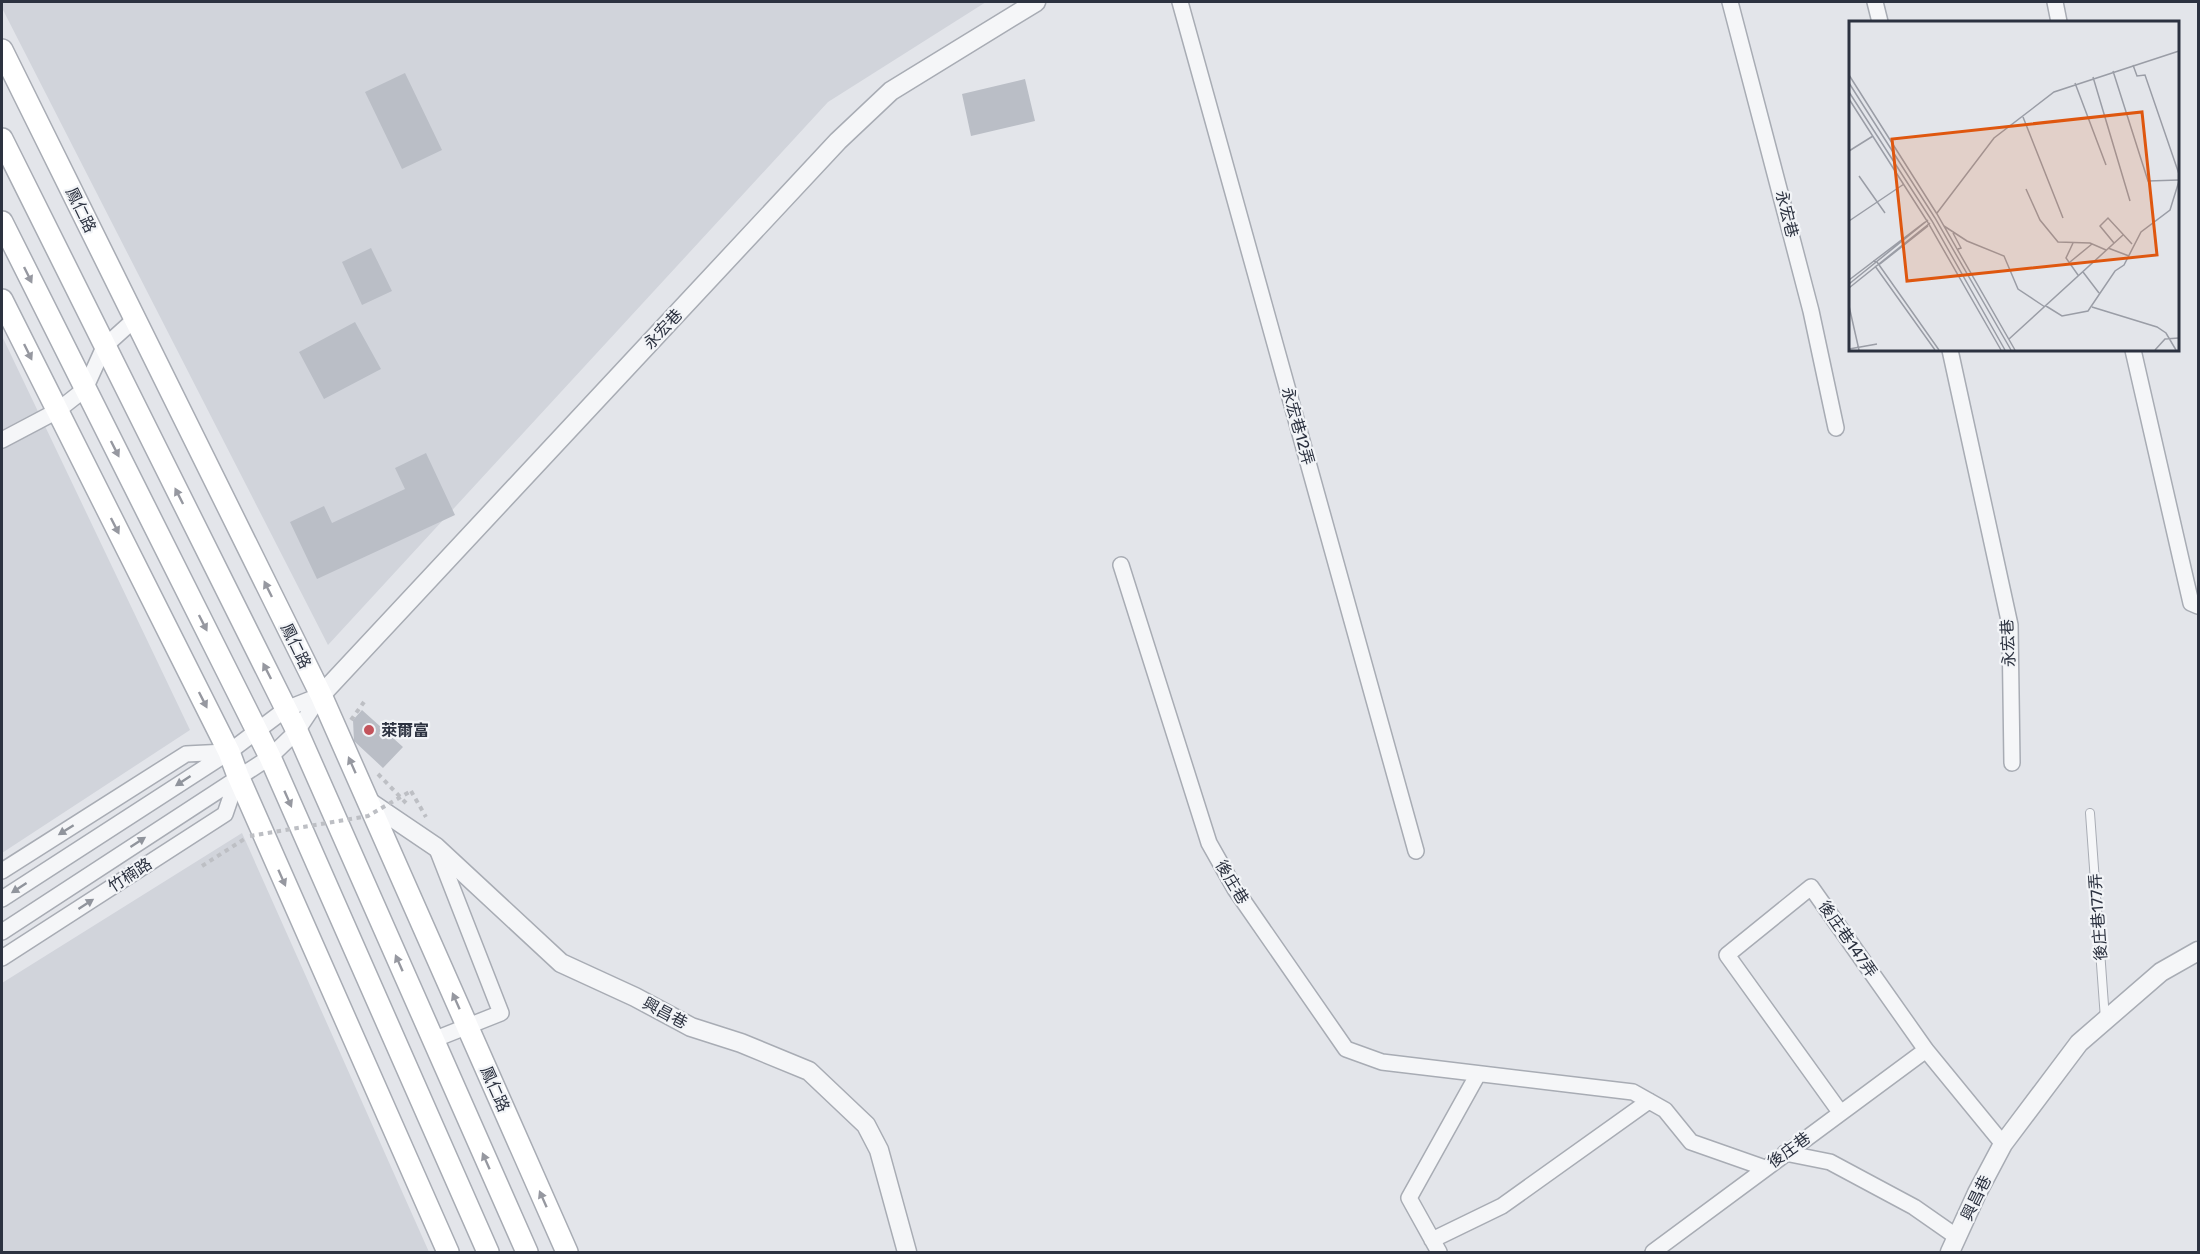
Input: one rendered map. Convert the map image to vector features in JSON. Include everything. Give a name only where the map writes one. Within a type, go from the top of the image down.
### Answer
[{"type":"main road","name":"鳳仁路","points":[[2,50],[321,695],[567,1252]]},
{"type":"main road","points":[[2,139],[297,731],[527,1252]]},
{"type":"main road","points":[[2,224],[270,757],[488,1252]]},
{"type":"main road","points":[[2,300],[229,752],[448,1252]]},
{"type":"street","name":"永宏巷","points":[[321,695],[838,141],[891,91],[1036,2]]},
{"type":"street","name":"永宏巷12弄","points":[[1180,2],[1416,851]]},
{"type":"street","name":"永宏巷","points":[[1730,2],[1811,311],[1836,428]]},
{"type":"street","points":[[1875,2],[1880,21]]},
{"type":"street","points":[[2055,2],[2060,21]]},
{"type":"street","points":[[2,440],[57,411],[85,389],[104,347],[135,320]]},
{"type":"street","name":"永宏巷","points":[[1950,351],[2010,625],[2012,763]]},
{"type":"street","points":[[2133,351],[2191,603],[2199,606]]},
{"type":"street","name":"後庄巷","points":[[1121,565],[1209,843],[1235,889],[1346,1049],[1382,1062],[1633,1092],[1665,1110],[1691,1142],[1765,1168]]},
{"type":"street","points":[[2,899],[229,752],[256,729],[286,709],[321,695]]},
{"type":"street","name":"竹楠路","points":[[2,932],[270,757],[297,731],[321,695]]},
{"type":"street","points":[[2,871],[186,754],[229,752]]},
{"type":"street","name":"竹楠路","points":[[2,958],[225,814],[238,776]]},
{"type":"street","name":"興昌巷","points":[[368,801],[436,847],[561,963],[635,997],[691,1027],[741,1043],[809,1071],[866,1125],[879,1150],[908,1252]]},
{"type":"street","points":[[433,1040],[501,1013],[436,847]]},
{"type":"street","name":"後庄巷147弄","points":[[1840,1112],[1727,955],[1811,887],[1926,1050],[2003,1144]]},
{"type":"street","points":[[2003,1144],[2079,1043],[2161,972],[2199,951]]},
{"type":"street","name":"後庄巷","points":[[1653,1252],[1926,1050]]},
{"type":"street","points":[[1478,1074],[1409,1198],[1436,1246],[1502,1206],[1648,1101]]},
{"type":"street","name":"興昌巷","points":[[1954,1245],[1977,1193],[2003,1144]]},
{"type":"street","points":[[1785,1153],[1830,1162],[1914,1208],[1954,1245]]},
{"type":"lane","name":"後庄巷177弄","points":[[2090,813],[2106,1020]]},
{"type":"path","points":[[349,725],[364,702]]},
{"type":"path","points":[[378,774],[411,808]]},
{"type":"path","points":[[202,866],[250,836],[368,816],[411,791],[429,825],[419,817]]},
{"type":"shaded area","points":[[2,2],[986,2],[828,102],[328,645],[2,8]]},
{"type":"shaded area","points":[[2,336],[190,730],[2,853]]},
{"type":"shaded area","points":[[242,833],[429,1252],[2,1252],[2,983]]},
{"type":"building","points":[[405,73],[442,150],[402,169],[365,92]]},
{"type":"building","points":[[1025,79],[1035,121],[971,136],[962,94]]},
{"type":"building","points":[[371,248],[392,291],[362,305],[342,262]]},
{"type":"building","points":[[355,322],[381,369],[324,399],[299,352]]},
{"type":"building","points":[[426,453],[455,515],[317,579],[290,522],[324,506],[332,523],[405,489],[395,468]]},
{"type":"building","name":"萊爾富","points":[[362,710],[403,747],[383,768],[354,741],[353,720]]},
{"type":"place","name":"萊爾富","points":[[369,730]]}]
